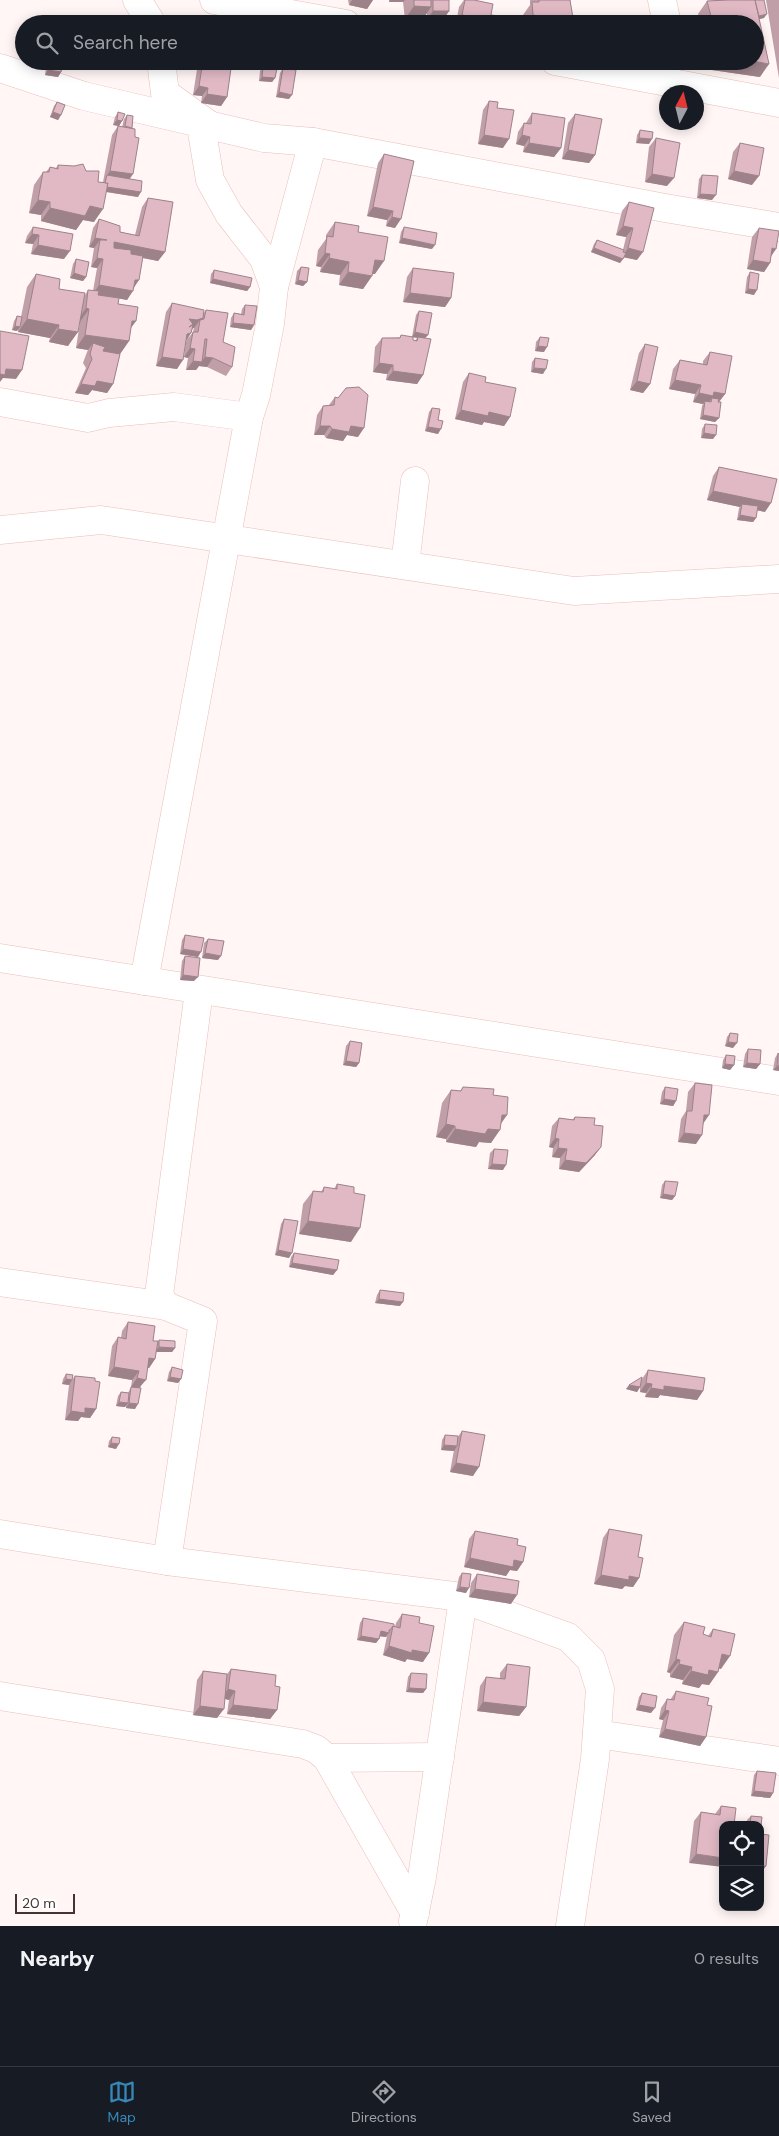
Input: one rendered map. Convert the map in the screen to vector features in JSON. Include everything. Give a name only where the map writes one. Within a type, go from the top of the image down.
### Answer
[{"type":"street","points":[[137,0],[146,15]]},
{"type":"street","points":[[214,0],[296,15]]},
{"type":"street","points":[[662,0],[665,15]]},
{"type":"street","points":[[0,68],[84,96],[264,138],[313,142],[665,208],[779,227]]},
{"type":"street","points":[[162,70],[165,93],[208,124]]},
{"type":"street","points":[[652,70],[674,72],[779,102]]},
{"type":"street","points":[[208,124],[203,138],[210,180],[229,214],[264,259],[274,287]]},
{"type":"street","points":[[144,980],[248,417],[256,395],[265,351],[274,287],[313,142]]},
{"type":"street","points":[[0,402],[88,418],[174,407],[248,417]]},
{"type":"street","points":[[405,565],[416,481]]},
{"type":"street","points":[[0,530],[101,520],[574,591],[779,579]]},
{"type":"street","points":[[0,958],[144,980],[199,991],[779,1081]]},
{"type":"street","points":[[166,1306],[159,1295],[199,991]]},
{"type":"street","points":[[0,1282],[166,1306],[203,1321],[167,1561]]},
{"type":"street","points":[[0,1534],[167,1561],[454,1596],[568,1637],[591,1660],[600,1689],[598,1734],[570,1926]]},
{"type":"street","points":[[413,1919],[422,1877],[463,1599]]},
{"type":"street","points":[[0,1696],[304,1744],[316,1749],[327,1758],[413,1919]]},
{"type":"street","points":[[598,1734],[779,1761]]},
{"type":"street","points":[[327,1758],[440,1757]]},
{"type":"building","points":[[414,0],[431,0],[431,7],[414,6]]},
{"type":"building","points":[[433,0],[449,0],[449,11],[433,11]]},
{"type":"building","points":[[465,0],[493,4],[491,15],[462,15]]},
{"type":"building","points":[[539,0],[570,0],[572,15],[533,15],[532,2],[539,2]]},
{"type":"building","points":[[755,0],[758,15],[711,15],[707,1]]},
{"type":"building","points":[[755,0],[764,0],[767,14],[759,15]]},
{"type":"building","points":[[764,41],[769,64],[764,63]]},
{"type":"building","points":[[202,70],[231,70],[227,97],[207,94],[208,88],[199,86]]},
{"type":"building","points":[[263,70],[277,70],[275,78],[262,77]]},
{"type":"building","points":[[283,70],[296,70],[292,95],[279,92]]},
{"type":"building","points":[[489,101],[498,102],[497,108],[514,110],[509,139],[484,135]]},
{"type":"building","points":[[57,102],[65,105],[61,115],[53,112]]},
{"type":"building","points":[[118,112],[125,114],[122,121],[117,120]]},
{"type":"building","points":[[532,113],[565,118],[561,148],[529,143],[530,137],[522,135],[524,123],[531,124]]},
{"type":"building","points":[[575,114],[602,119],[595,155],[568,150]]},
{"type":"building","points":[[127,115],[133,116],[132,128],[125,126]]},
{"type":"building","points":[[118,126],[135,129],[135,137],[139,138],[133,174],[110,171]]},
{"type":"building","points":[[640,130],[653,132],[652,139],[639,138]]},
{"type":"building","points":[[656,138],[680,143],[674,178],[652,174]]},
{"type":"building","points":[[740,143],[764,148],[759,176],[734,171]]},
{"type":"building","points":[[384,154],[414,161],[401,219],[392,217],[393,211],[373,207]]},
{"type":"building","points":[[83,164],[86,171],[99,171],[98,182],[108,183],[103,209],[90,206],[85,216],[50,208],[50,202],[38,200],[43,172],[49,172],[50,167],[58,169],[58,165],[74,166]]},
{"type":"building","points":[[107,175],[142,181],[141,192],[107,187],[108,183],[105,183]]},
{"type":"building","points":[[702,175],[718,176],[716,195],[700,194]]},
{"type":"building","points":[[148,198],[173,202],[165,252],[114,242],[114,248],[131,250],[131,254],[143,256],[139,280],[135,280],[133,291],[99,285],[103,259],[97,258],[100,240],[107,240],[95,238],[99,219],[120,226],[120,232],[139,236]]},
{"type":"building","points":[[629,202],[654,208],[643,252],[628,248],[633,228],[623,226]]},
{"type":"building","points":[[335,222],[359,226],[358,232],[388,237],[384,261],[375,260],[372,276],[348,272],[349,262],[329,258],[330,254],[325,253],[327,236],[333,237]]},
{"type":"building","points":[[33,227],[73,234],[70,251],[38,245],[39,235],[32,234]]},
{"type":"building","points":[[404,227],[437,233],[435,245],[402,238]]},
{"type":"building","points":[[759,228],[779,231],[776,249],[772,248],[770,263],[753,260]]},
{"type":"building","points":[[597,240],[624,250],[623,252],[626,253],[623,259],[594,248]]},
{"type":"building","points":[[76,259],[89,262],[86,277],[74,273]]},
{"type":"building","points":[[301,267],[309,268],[307,282],[298,280]]},
{"type":"building","points":[[413,268],[454,273],[451,298],[410,293]]},
{"type":"building","points":[[214,270],[252,278],[250,287],[213,279]]},
{"type":"building","points":[[750,272],[759,274],[757,290],[748,289]]},
{"type":"building","points":[[36,274],[60,279],[59,289],[85,293],[78,332],[58,329],[59,325],[27,319]]},
{"type":"building","points":[[88,290],[99,291],[98,295],[119,298],[118,304],[138,307],[136,321],[132,321],[129,341],[85,335],[89,309],[86,308]]},
{"type":"building","points":[[172,303],[204,310],[203,318],[197,320],[189,319],[193,324],[189,327],[193,325],[191,333],[187,334],[183,360],[162,357]]},
{"type":"building","points":[[245,305],[257,306],[254,325],[233,323],[234,313],[244,315]]},
{"type":"building","points":[[206,310],[228,313],[223,342],[235,347],[232,367],[213,358],[205,357],[207,339],[205,339],[202,362],[193,361],[195,349],[190,348],[193,332],[198,332],[200,320],[204,319]]},
{"type":"building","points":[[419,311],[432,313],[428,335],[415,332]]},
{"type":"building","points":[[17,316],[22,317],[20,327],[15,326]]},
{"type":"building","points":[[0,331],[29,336],[22,370],[6,369],[5,375],[0,374]]},
{"type":"building","points":[[401,335],[413,337],[413,340],[417,341],[418,337],[431,339],[423,375],[393,371],[393,365],[379,363],[382,338],[400,338]]},
{"type":"building","points":[[540,337],[549,338],[547,347],[538,346]]},
{"type":"building","points":[[93,343],[105,347],[103,351],[120,354],[113,384],[97,381],[95,386],[81,384],[92,359],[90,354]]},
{"type":"building","points":[[645,344],[658,347],[650,384],[637,381]]},
{"type":"building","points":[[710,352],[732,356],[725,394],[714,392],[713,396],[699,393],[701,385],[675,380],[680,360],[707,365]]},
{"type":"building","points":[[535,358],[548,360],[546,369],[534,368]]},
{"type":"building","points":[[469,373],[486,377],[485,382],[516,388],[510,417],[489,412],[488,416],[461,410]]},
{"type":"building","points":[[359,387],[368,395],[364,428],[351,426],[349,432],[332,429],[330,426],[320,426],[323,406],[334,405],[335,397],[338,398],[346,388]]},
{"type":"building","points":[[712,398],[719,399],[718,402],[721,402],[719,418],[703,415],[705,401],[711,402]]},
{"type":"building","points":[[432,408],[440,409],[438,420],[443,421],[441,429],[428,427]]},
{"type":"building","points":[[705,424],[717,425],[716,435],[704,433]]},
{"type":"building","points":[[719,467],[777,479],[771,503],[713,491]]},
{"type":"building","points":[[742,504],[758,506],[756,518],[740,515]]},
{"type":"building","points":[[185,935],[204,938],[201,952],[183,949]]},
{"type":"building","points":[[208,939],[224,941],[221,956],[205,953]]},
{"type":"building","points":[[185,956],[200,958],[198,977],[183,975]]},
{"type":"building","points":[[730,1033],[738,1034],[737,1043],[728,1042]]},
{"type":"building","points":[[350,1041],[362,1043],[359,1063],[346,1061]]},
{"type":"building","points":[[748,1049],[761,1050],[760,1064],[747,1063]]},
{"type":"building","points":[[778,1053],[779,1066],[777,1066]]},
{"type":"building","points":[[726,1055],[735,1056],[734,1065],[725,1064]]},
{"type":"building","points":[[695,1083],[712,1085],[709,1115],[704,1115],[702,1135],[684,1133],[687,1111],[692,1111]]},
{"type":"building","points":[[463,1087],[494,1089],[493,1095],[508,1097],[507,1115],[502,1115],[500,1130],[488,1129],[485,1134],[455,1129],[455,1126],[446,1124],[451,1090],[461,1091]]},
{"type":"building","points":[[665,1087],[678,1089],[676,1101],[664,1099]]},
{"type":"building","points":[[575,1117],[595,1118],[594,1125],[603,1126],[601,1147],[586,1163],[565,1160],[567,1149],[558,1148],[559,1139],[555,1138],[559,1118],[574,1120]]},
{"type":"building","points":[[494,1149],[508,1150],[506,1165],[492,1164]]},
{"type":"building","points":[[665,1181],[678,1182],[675,1196],[663,1194]]},
{"type":"building","points":[[337,1184],[354,1187],[354,1193],[365,1195],[360,1228],[308,1221],[313,1191],[323,1192],[324,1187],[337,1189]]},
{"type":"building","points":[[284,1219],[298,1221],[292,1253],[278,1250]]},
{"type":"building","points":[[294,1253],[339,1260],[337,1270],[292,1263]]},
{"type":"building","points":[[380,1290],[404,1293],[403,1302],[379,1299]]},
{"type":"building","points":[[128,1322],[155,1326],[153,1341],[158,1341],[155,1359],[149,1358],[146,1380],[137,1378],[139,1371],[114,1367],[118,1337],[126,1339]]},
{"type":"building","points":[[159,1340],[175,1341],[175,1348],[159,1347]]},
{"type":"building","points":[[172,1367],[183,1370],[181,1379],[170,1377]]},
{"type":"building","points":[[648,1370],[705,1378],[703,1391],[664,1386],[664,1390],[651,1388],[652,1384],[646,1383]]},
{"type":"building","points":[[66,1374],[73,1375],[72,1380],[66,1379]]},
{"type":"building","points":[[75,1376],[95,1378],[95,1381],[100,1382],[96,1409],[85,1408],[85,1413],[71,1411]]},
{"type":"building","points":[[642,1377],[640,1387],[629,1385]]},
{"type":"building","points":[[131,1387],[141,1388],[138,1404],[129,1403]]},
{"type":"building","points":[[121,1392],[129,1393],[128,1403],[119,1402]]},
{"type":"building","points":[[462,1431],[485,1435],[479,1467],[456,1463]]},
{"type":"building","points":[[445,1435],[458,1436],[457,1446],[444,1445]]},
{"type":"building","points":[[112,1437],[120,1438],[119,1444],[111,1443]]},
{"type":"building","points":[[609,1529],[642,1535],[638,1557],[643,1558],[639,1578],[629,1576],[629,1580],[601,1575]]},
{"type":"building","points":[[475,1531],[518,1539],[517,1545],[526,1547],[523,1562],[514,1560],[513,1567],[470,1558]]},
{"type":"building","points":[[462,1573],[471,1574],[469,1588],[460,1587]]},
{"type":"building","points":[[477,1574],[519,1581],[517,1595],[475,1589]]},
{"type":"building","points":[[402,1614],[420,1617],[419,1623],[434,1626],[429,1653],[412,1650],[412,1653],[389,1646],[393,1626],[400,1628]]},
{"type":"building","points":[[363,1618],[394,1624],[394,1627],[389,1630],[389,1633],[381,1631],[379,1639],[361,1636]]},
{"type":"building","points":[[684,1622],[705,1627],[703,1634],[711,1637],[713,1629],[735,1634],[730,1656],[722,1654],[718,1672],[709,1670],[708,1675],[691,1671],[692,1667],[679,1664],[680,1660],[676,1659]]},
{"type":"building","points":[[507,1664],[530,1667],[526,1707],[483,1702],[486,1677],[505,1679]]},
{"type":"building","points":[[231,1669],[276,1675],[275,1686],[280,1687],[277,1710],[233,1705],[235,1691],[228,1689]]},
{"type":"building","points":[[203,1671],[227,1674],[224,1709],[200,1706]]},
{"type":"building","points":[[411,1673],[427,1674],[426,1689],[409,1688]]},
{"type":"building","points":[[676,1691],[709,1698],[707,1705],[712,1706],[706,1737],[665,1729],[669,1711],[665,1710],[667,1699],[674,1700]]},
{"type":"building","points":[[642,1693],[657,1696],[655,1708],[639,1705]]},
{"type":"building","points":[[757,1771],[776,1773],[773,1793],[754,1791]]},
{"type":"building","points":[[721,1806],[736,1808],[734,1821],[719,1821],[719,1857],[696,1854],[701,1812],[720,1815]]},
{"type":"building","points":[[751,1816],[762,1817],[762,1821],[750,1821]]},
{"type":"building","points":[[764,1834],[769,1835],[766,1866],[764,1866]]}]
